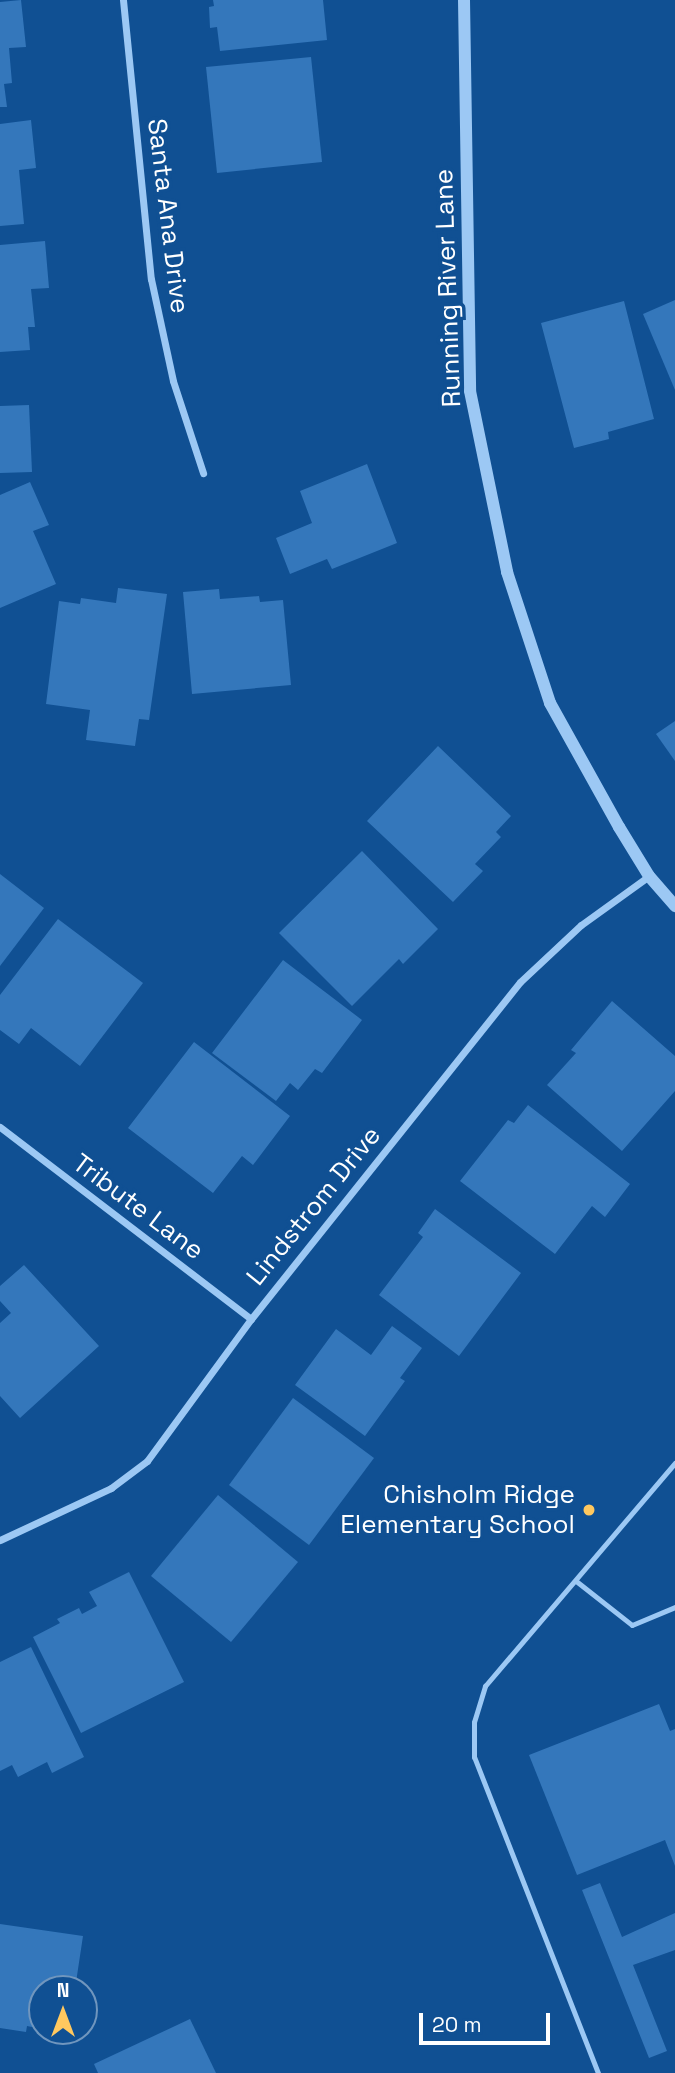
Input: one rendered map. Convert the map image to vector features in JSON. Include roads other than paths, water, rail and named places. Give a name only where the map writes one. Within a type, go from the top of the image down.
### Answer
[{"type":"street","name":"Santa Ana Drive","points":[[123,0],[151,279],[173,381],[203,473]]},
{"type":"street","name":"Running River Lane","points":[[464,0],[470,391],[507,572],[550,703],[649,876],[675,906]]},
{"type":"street","name":"Lindstrom Drive","points":[[0,1540],[111,1488],[147,1461],[251,1319],[520,982],[580,925],[649,876]]},
{"type":"street","name":"Tribute Lane","points":[[0,1127],[251,1319]]},
{"type":"lane","points":[[598,2073],[474,1757],[474,1722],[485,1686],[675,1463]]},
{"type":"lane","points":[[576,1581],[632,1625],[675,1607]]},
{"type":"place","name":"Chisholm Ridge Elementary School","points":[[589,1510]]}]
